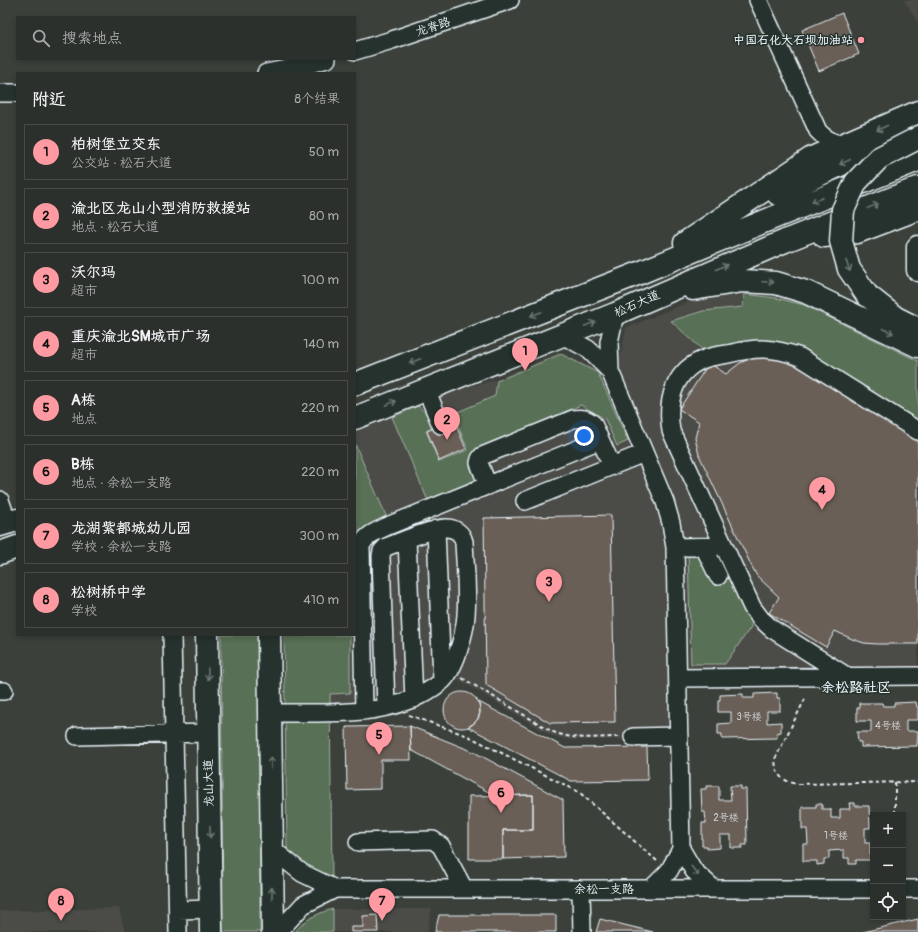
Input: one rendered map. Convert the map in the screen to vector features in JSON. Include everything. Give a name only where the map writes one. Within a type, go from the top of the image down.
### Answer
[{"type":"main road","points":[[637,274],[694,238],[812,158],[918,112]]},
{"type":"main road","points":[[694,238],[767,199],[918,128]]},
{"type":"main road","points":[[918,138],[879,158],[856,182],[843,210],[841,241],[849,269],[867,295],[896,318],[918,329]]},
{"type":"main road","points":[[356,384],[637,274],[918,160]]},
{"type":"main road","name":"松石大道","points":[[356,418],[615,314],[785,241],[918,188]]},
{"type":"main road","points":[[785,241],[857,232],[918,209]]},
{"type":"main road","points":[[918,247],[918,270]]},
{"type":"main road","points":[[647,299],[704,286],[742,281],[776,283],[806,292],[918,346]]},
{"type":"main road","points":[[0,552],[16,548]]},
{"type":"main road","name":"龙山大道","points":[[207,636],[211,932]]},
{"type":"main road","points":[[269,636],[273,932]]},
{"type":"street","name":"龙脊路","points":[[356,51],[400,38],[510,0]]},
{"type":"street","points":[[758,0],[818,131],[827,140],[843,145]]},
{"type":"street","points":[[271,72],[324,60]]},
{"type":"street","points":[[0,93],[16,92]]},
{"type":"street","points":[[812,158],[818,146],[818,131]]},
{"type":"street","points":[[615,314],[609,342],[610,371],[665,502],[672,523],[675,548],[681,849],[694,871],[714,889]]},
{"type":"street","points":[[562,335],[588,350],[610,371]]},
{"type":"street","points":[[848,677],[772,629],[761,619],[752,607],[671,431],[669,417],[670,401],[676,382],[689,368],[706,358],[741,351],[763,349],[783,351],[800,357],[918,431]]},
{"type":"street","points":[[426,389],[441,425]]},
{"type":"street","points":[[488,486],[479,463],[482,456],[573,419],[588,419],[593,424],[612,466]]},
{"type":"street","points":[[364,711],[361,546],[364,539],[370,534],[390,525],[600,440]]},
{"type":"street","points":[[525,502],[644,453]]},
{"type":"street","points":[[0,500],[8,523]]},
{"type":"street","points":[[270,713],[364,711],[386,707],[414,699],[446,676],[455,661],[463,637],[466,615],[464,542],[459,532],[453,529],[436,529],[386,547],[382,551],[386,707]]},
{"type":"street","points":[[436,529],[446,676]]},
{"type":"street","points":[[408,540],[414,699]]},
{"type":"street","points":[[675,548],[724,546]]},
{"type":"street","points":[[704,547],[718,576]]},
{"type":"street","points":[[172,636],[178,932]]},
{"type":"street","points":[[678,678],[918,676]]},
{"type":"street","points":[[77,736],[208,733]]},
{"type":"street","points":[[633,737],[679,736]]},
{"type":"street","points":[[358,842],[433,840],[441,846],[464,889]]},
{"type":"street","points":[[272,849],[302,873],[335,889]]},
{"type":"street","points":[[651,889],[669,871],[681,849]]},
{"type":"street","points":[[278,932],[303,905],[335,889]]},
{"type":"street","name":"余松一支路","points":[[335,889],[870,889]]},
{"type":"street","points":[[582,889],[582,932]]},
{"type":"street","points":[[906,889],[918,889]]},
{"type":"street","points":[[178,910],[211,909]]},
{"type":"path","points":[[446,676],[561,736],[572,738],[633,737]]},
{"type":"path","points":[[806,699],[775,759],[775,769],[786,781],[797,784],[918,782]]},
{"type":"path","points":[[408,715],[468,736],[579,792],[657,861]]},
{"type":"path","points":[[895,782],[895,812]]},
{"type":"shaded area","points":[[904,0],[918,0],[918,23]]},
{"type":"shaded area","points":[[742,290],[772,293],[805,301],[918,355],[918,682],[689,685],[685,547],[681,521],[672,496],[618,369],[626,328],[705,295]]},
{"type":"shaded area","points":[[560,352],[599,371],[656,500],[664,526],[666,554],[670,739],[571,740],[560,738],[550,735],[456,678],[444,689],[416,706],[387,716],[330,720],[330,636],[356,636],[356,429],[442,393],[492,381]]},
{"type":"shaded area","points":[[119,908],[125,932],[0,932],[0,911]]},
{"type":"shaded area","points":[[333,909],[432,909],[427,932],[333,932]]},
{"type":"green space","points":[[744,294],[776,298],[804,305],[918,361],[918,424],[804,354],[705,352],[671,321],[703,311],[743,307]]},
{"type":"green space","points":[[561,354],[598,373],[628,441],[617,446],[605,419],[581,405],[478,448],[474,461],[482,482],[429,503],[392,417],[418,406],[428,415],[434,427],[426,431],[439,462],[468,450],[453,414],[495,396],[497,381]]},
{"type":"green space","points":[[356,446],[387,518],[366,528],[357,635]]},
{"type":"green space","points":[[720,550],[752,613],[751,627],[725,664],[691,664],[688,551]]},
{"type":"green space","points":[[221,636],[259,636],[260,932],[223,932]]},
{"type":"green space","points":[[284,636],[350,636],[350,693],[330,694],[332,879],[308,866],[287,848]]},
{"type":"green space","points":[[333,909],[333,932],[295,932],[303,923],[312,917]]},
{"type":"building","points":[[842,13],[859,54],[819,71],[802,30]]},
{"type":"building","points":[[758,355],[781,356],[918,436],[918,644],[864,643],[835,631],[826,647],[769,613],[779,597],[757,576],[699,455],[695,438],[699,422],[679,409],[709,363],[726,374],[740,363]]},
{"type":"building","points":[[454,420],[466,449],[439,461],[427,431]]},
{"type":"building","points":[[611,515],[615,722],[550,723],[486,685],[484,518]]},
{"type":"building","points":[[466,692],[475,697],[479,703],[479,717],[475,723],[466,728],[458,728],[449,723],[445,717],[444,706],[449,697],[455,693]]},
{"type":"building","points":[[777,693],[777,698],[780,698],[780,711],[767,711],[767,723],[781,722],[781,732],[777,733],[777,738],[722,739],[722,734],[718,734],[718,724],[731,723],[731,712],[718,712],[718,700],[720,700],[720,695],[743,694],[743,698],[754,698],[754,694]]},
{"type":"building","points":[[479,702],[565,748],[647,747],[648,780],[571,781],[468,727],[478,719],[480,713]]},
{"type":"building","points":[[916,702],[918,707],[918,720],[906,720],[906,731],[918,731],[917,746],[861,747],[861,742],[858,742],[857,732],[871,732],[871,721],[857,721],[857,708],[860,708],[859,703],[882,703],[883,706],[894,706],[894,703]]},
{"type":"building","points":[[410,726],[411,760],[381,760],[381,789],[347,790],[346,727]]},
{"type":"building","points":[[410,726],[474,752],[563,800],[564,857],[503,859],[503,830],[533,830],[533,795],[496,796],[411,750]]},
{"type":"building","points":[[706,786],[719,786],[719,800],[731,800],[730,786],[741,786],[741,789],[746,789],[747,845],[742,845],[742,848],[731,848],[731,835],[720,835],[720,848],[707,849],[707,846],[702,846],[702,823],[706,823],[705,812],[702,812],[701,789],[706,789]]},
{"type":"building","points":[[533,795],[533,830],[503,830],[503,859],[469,859],[469,796]]},
{"type":"building","points":[[849,803],[855,803],[855,806],[869,806],[870,828],[865,828],[865,843],[870,843],[870,860],[856,860],[856,864],[849,864],[849,858],[844,858],[844,850],[829,851],[829,859],[824,859],[824,864],[817,865],[817,861],[803,861],[803,844],[808,844],[807,829],[802,829],[802,807],[816,807],[816,804],[822,804],[822,809],[831,809],[831,818],[840,818],[840,809],[850,809]]},
{"type":"building","points":[[377,915],[378,932],[351,932],[351,927],[363,927],[363,916]]},
{"type":"building","points":[[439,915],[556,915],[556,932],[435,932]]},
{"type":"building","points":[[600,919],[653,932],[596,932]]},
{"type":"building","points":[[918,919],[918,932],[863,932]]},
{"type":"place","name":"中国石化大石坝加油站","points":[[861,40]]},
{"type":"place","name":"柏树堡立交东","points":[[525,371]]},
{"type":"place","name":"渝北区龙山小型消防救援站","points":[[447,440]]},
{"type":"place","name":"重庆渝北SM城市广场","points":[[822,510]]},
{"type":"place","name":"沃尔玛","points":[[549,602]]},
{"type":"place","name":"A栋","points":[[379,755]]},
{"type":"place","name":"B栋","points":[[501,813]]},
{"type":"place","name":"松树桥中学","points":[[61,921]]},
{"type":"place","name":"龙湖紫都城幼儿园","points":[[382,921]]},
{"type":"district","name":"余松路社区","points":[[856,687]]}]
